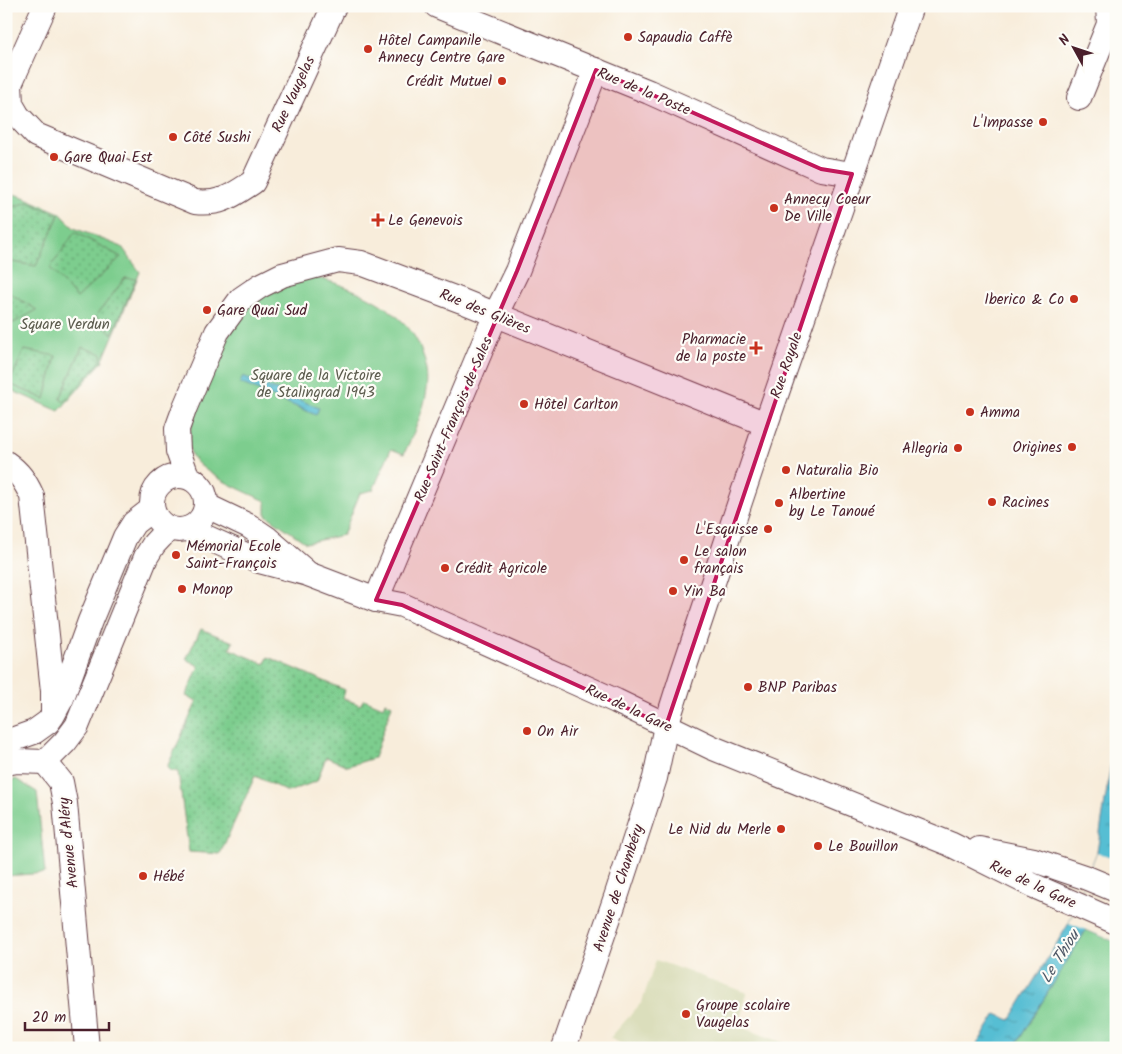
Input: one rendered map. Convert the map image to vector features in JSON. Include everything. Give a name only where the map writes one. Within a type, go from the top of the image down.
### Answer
[{"type":"street","name":"Rue Vaugelas","points":[[45,6],[10,84],[11,104],[18,116],[36,134],[196,202],[209,204],[227,199],[253,182],[334,6]]},
{"type":"street","name":"Rue de la Poste","points":[[437,6],[649,92],[821,169],[852,174]]},
{"type":"street","name":"Rue Royale","points":[[666,726],[766,424],[911,6]]},
{"type":"street","points":[[1079,98],[1109,24],[1108,6]]},
{"type":"street","name":"Rue Saint-François de Sales","points":[[376,600],[496,314],[517,271],[596,70]]},
{"type":"street","name":"Rue des Glières","points":[[187,476],[178,447],[177,429],[182,412],[217,332],[241,299],[260,286],[282,275],[338,260],[361,263],[496,314],[766,424]]},
{"type":"street","points":[[12,467],[26,483],[32,496],[53,691],[53,715]]},
{"type":"street","points":[[6,764],[18,761],[45,762],[65,742],[77,726],[146,556],[154,544],[178,529],[201,520],[207,506],[206,498],[202,487],[197,481],[187,476],[173,476],[161,482],[152,498],[152,509],[158,520],[178,529]]},
{"type":"street","name":"Rue de la Gare","points":[[207,506],[248,526],[268,539],[308,574]]},
{"type":"street","points":[[6,742],[34,732],[53,715],[64,693],[90,621],[125,537],[134,523],[152,509]]},
{"type":"street","name":"Rue de la Gare","points":[[178,529],[259,561],[308,574],[376,600],[402,605],[616,701],[713,748],[950,844],[1032,885],[1116,922]]},
{"type":"street","name":"Avenue de Chambéry","points":[[564,1048],[655,778],[666,726]]},
{"type":"street","name":"Avenue d'Aléry","points":[[45,762],[61,782],[65,802],[87,1048]]},
{"type":"street","name":"Rue de la Gare","points":[[950,844],[1041,862],[1116,890]]},
{"type":"street","points":[[1032,885],[1041,862]]},
{"type":"highlighted area","points":[[596,70],[821,169],[852,174],[666,726],[402,605],[376,600],[517,271]]},
{"type":"shaded area","name":"Groupe scolaire Vaugelas","points":[[656,960],[747,993],[738,1026],[798,1048],[629,1048],[610,1038],[642,1002]]},
{"type":"green space","name":"Square Verdun","points":[[9,193],[21,196],[60,213],[74,228],[122,247],[140,272],[102,362],[59,411],[6,388],[6,327],[37,310],[6,291],[6,261],[36,266],[59,215],[28,202],[6,209],[6,195]],"holes":[[[75,232],[121,257],[77,298],[50,268]],[[125,278],[136,279],[112,334],[96,316]],[[82,347],[102,354],[100,362],[64,402],[60,399]],[[24,350],[56,356],[45,399],[9,384]]]},
{"type":"green space","points":[[28,202],[59,215],[36,266],[6,261],[6,209]]},
{"type":"green space","points":[[75,232],[122,257],[77,298],[49,268]]},
{"type":"green space","name":"Square de la Victoire de Stalingrad 1943","points":[[312,277],[357,291],[386,308],[398,318],[409,329],[419,345],[426,364],[428,381],[426,398],[421,414],[404,454],[391,449],[373,490],[360,493],[343,535],[306,543],[266,515],[266,501],[225,482],[204,468],[191,454],[189,441],[193,420],[221,350],[239,317],[251,304],[269,290]]},
{"type":"green space","points":[[125,278],[137,278],[113,335],[96,316]]},
{"type":"green space","points":[[6,291],[38,310],[6,327]]},
{"type":"green space","points":[[82,347],[103,353],[100,362],[64,402],[60,399]]},
{"type":"green space","points":[[24,350],[56,355],[45,399],[9,384]]},
{"type":"green space","points":[[201,629],[233,642],[230,649],[265,664],[268,657],[345,690],[343,698],[360,705],[364,699],[383,707],[385,702],[392,705],[374,758],[348,766],[326,757],[317,781],[288,792],[255,776],[220,854],[189,852],[178,772],[169,770],[168,765],[197,701],[186,696],[199,666],[186,659]]},
{"type":"green space","points":[[16,779],[37,792],[45,873],[6,876],[6,782]]},
{"type":"green space","points":[[1086,930],[1116,942],[1116,1048],[1014,1048]]},
{"type":"water","points":[[243,376],[319,408],[316,415],[240,383]]},
{"type":"water","name":"Le Thiou","points":[[1116,731],[1116,942],[1086,930],[1014,1048],[975,1048],[996,1014],[1010,1020],[1069,923],[1097,852]]},
{"type":"pier","points":[[1097,852],[1116,860],[1116,942],[1069,923]]},
{"type":"place","name":"Sapaudia Caffè","points":[[628,37]]},
{"type":"place","name":"Hôtel Campanile Annecy Centre Gare","points":[[368,49]]},
{"type":"place","name":"Crédit Mutuel","points":[[502,81]]},
{"type":"place","name":"L'Impasse","points":[[1043,122]]},
{"type":"place","name":"Côté Sushi","points":[[173,137]]},
{"type":"place","name":"Gare Quai Est","points":[[54,157]]},
{"type":"place","name":"Annecy Coeur De Ville","points":[[774,208]]},
{"type":"place","name":"Le Genevois","points":[[378,220]]},
{"type":"place","name":"Iberico & Co","points":[[1074,299]]},
{"type":"place","name":"Gare Quai Sud","points":[[207,310]]},
{"type":"place","name":"Pharmacie de la poste","points":[[756,348]]},
{"type":"place","name":"Hôtel Carlton","points":[[524,404]]},
{"type":"place","name":"Amma","points":[[970,412]]},
{"type":"place","name":"Origines","points":[[1072,447]]},
{"type":"place","name":"Allegria","points":[[958,448]]},
{"type":"place","name":"Naturalia Bio","points":[[786,470]]},
{"type":"place","name":"Racines","points":[[992,502]]},
{"type":"place","name":"Albertine by Le Tanoué","points":[[779,503]]},
{"type":"place","name":"L'Esquisse","points":[[768,529]]},
{"type":"place","name":"Mémorial Ecole Saint-François","points":[[176,555]]},
{"type":"place","name":"Le salon français","points":[[684,560]]},
{"type":"place","name":"Crédit Agricole","points":[[445,568]]},
{"type":"place","name":"Monop","points":[[182,589]]},
{"type":"place","name":"Yin Ba","points":[[673,591]]},
{"type":"place","name":"BNP Paribas","points":[[748,687]]},
{"type":"place","name":"On Air","points":[[527,731]]},
{"type":"place","name":"Le Nid du Merle","points":[[781,829]]},
{"type":"place","name":"Le Bouillon","points":[[818,846]]},
{"type":"place","name":"Hébé","points":[[143,876]]},
{"type":"place","name":"Groupe scolaire Vaugelas","points":[[686,1014]]}]
